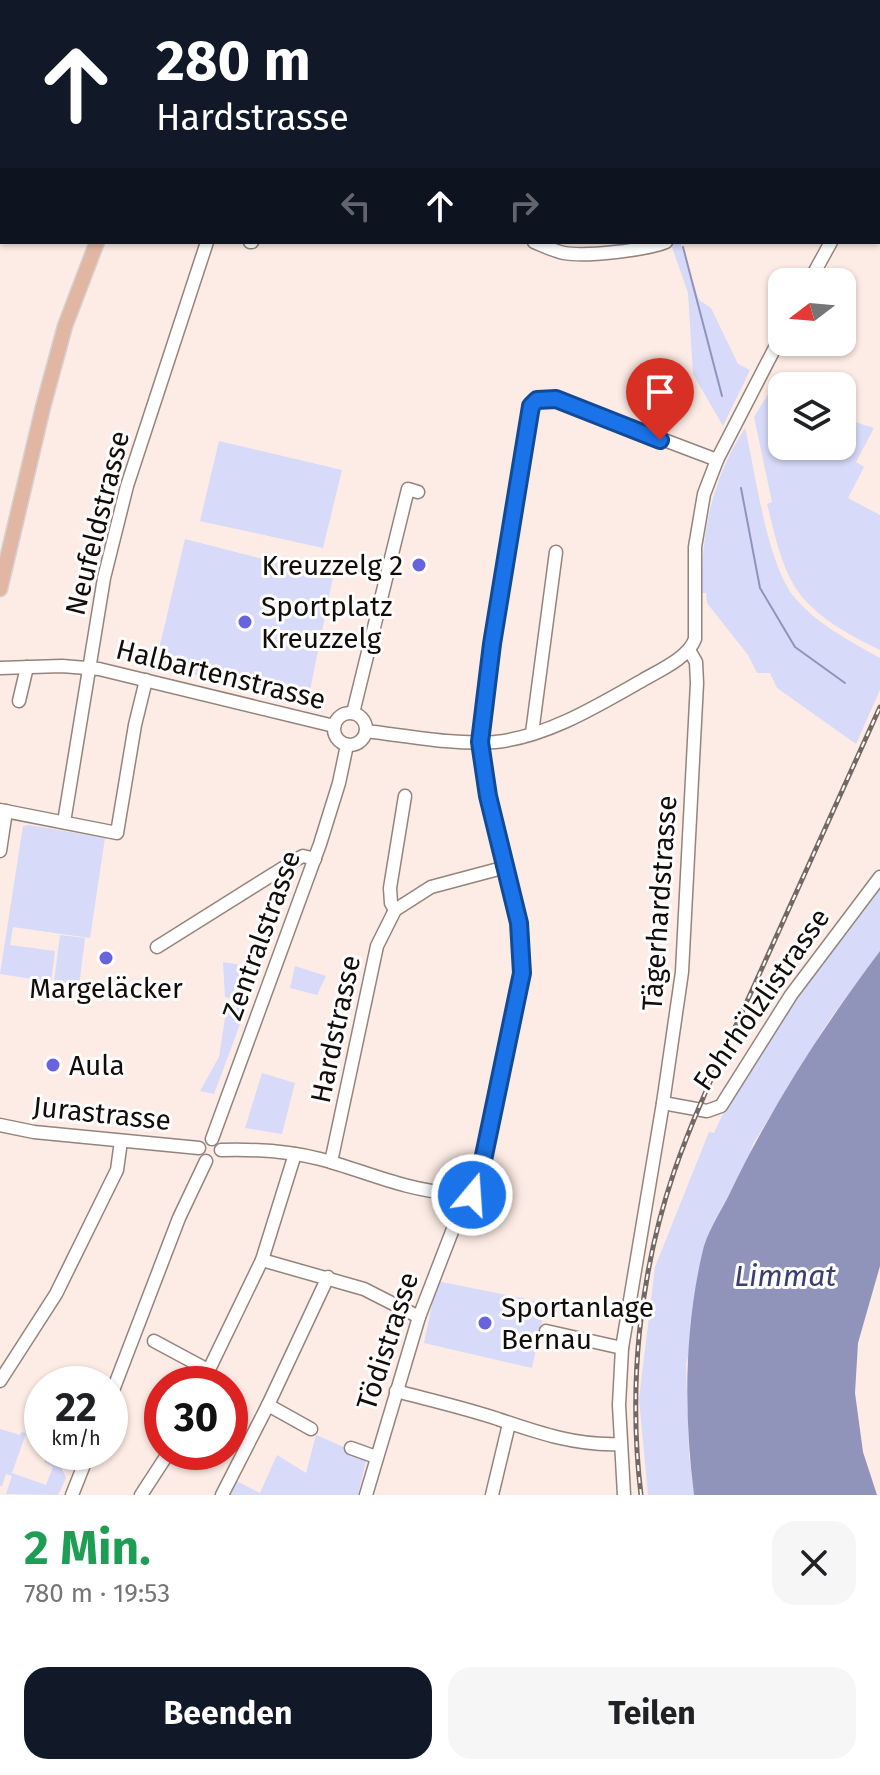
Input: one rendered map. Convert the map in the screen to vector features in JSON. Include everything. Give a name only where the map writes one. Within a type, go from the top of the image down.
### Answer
[{"type":"main road","points":[[0,589],[62,340],[96,244]]},
{"type":"street","name":"Neufeldstrasse","points":[[64,822],[104,578],[127,486],[206,244]]},
{"type":"street","points":[[539,244],[575,254],[659,244]]},
{"type":"street","points":[[817,268],[830,244]]},
{"type":"street","name":"Tägerhardstrasse","points":[[624,1495],[620,1444],[622,1348],[682,972],[697,683],[696,662],[689,650],[695,639],[693,570],[697,526],[704,494],[717,460],[771,356]]},
{"type":"street","points":[[469,1186],[482,1165],[521,986],[519,923],[488,796],[480,742],[492,644],[531,406],[537,400],[556,399],[717,460]]},
{"type":"street","points":[[353,713],[408,489],[418,492]]},
{"type":"street","points":[[532,733],[556,552]]},
{"type":"street","points":[[366,731],[480,742],[503,741],[532,733],[614,696],[689,650]]},
{"type":"street","points":[[19,701],[27,667]]},
{"type":"street","name":"Halbartenstrasse","points":[[0,668],[89,668],[334,726]]},
{"type":"street","points":[[0,851],[3,811],[117,833],[135,725],[146,680]]},
{"type":"street","points":[[353,713],[363,719],[366,731],[360,742],[347,745],[338,740],[334,726],[339,717],[353,713]]},
{"type":"street","name":"Zentralstrasse","points":[[212,1139],[315,859],[339,783],[347,745]]},
{"type":"street","name":"Hardstrasse","points":[[331,1162],[377,946],[395,910],[390,888],[405,796]]},
{"type":"street","points":[[157,947],[299,858],[315,859]]},
{"type":"street","points":[[395,910],[431,887],[506,867]]},
{"type":"street","name":"Fohrhölzlistrasse","points":[[663,1103],[707,1111],[721,1106],[791,995],[880,877]]},
{"type":"street","name":"Jurastrasse","points":[[0,1125],[34,1132],[199,1148]]},
{"type":"street","points":[[205,1139],[212,1139],[219,1143],[221,1150],[218,1158],[206,1161],[200,1156],[199,1148],[205,1139]]},
{"type":"street","points":[[0,1381],[56,1294],[117,1170],[121,1141]]},
{"type":"street","points":[[221,1150],[295,1154],[421,1188],[451,1193]]},
{"type":"street","points":[[210,1366],[262,1260],[286,1191],[295,1154]]},
{"type":"street","points":[[122,1366],[179,1218],[206,1161]]},
{"type":"street","points":[[460,1183],[469,1186],[471,1198],[460,1204],[453,1199],[451,1193],[454,1186],[460,1183]]},
{"type":"street","name":"Tödistrasse","points":[[366,1495],[419,1317],[460,1204]]},
{"type":"street","points":[[262,1260],[364,1289],[419,1317]]},
{"type":"street","points":[[222,1495],[328,1277]]},
{"type":"street","points":[[546,1331],[622,1348]]},
{"type":"street","points":[[154,1341],[201,1366]]},
{"type":"street","points":[[396,1391],[569,1441],[620,1444]]},
{"type":"street","points":[[268,1405],[311,1429]]},
{"type":"street","points":[[492,1495],[509,1424]]},
{"type":"street","points":[[351,1448],[376,1457]]},
{"type":"street","points":[[72,1495],[82,1470]]},
{"type":"street","points":[[141,1495],[157,1470]]},
{"type":"shaded area","points":[[671,244],[681,244],[699,300],[711,308],[738,364],[750,370],[723,426],[693,374],[688,293]]},
{"type":"shaded area","points":[[768,394],[768,460],[856,460],[856,422],[874,428],[856,462],[864,467],[848,498],[880,515],[880,650],[822,616],[795,587],[785,568],[767,504],[772,502],[754,417]]},
{"type":"shaded area","points":[[745,428],[769,541],[785,582],[795,598],[814,616],[880,658],[880,690],[856,744],[777,688],[770,673],[757,673],[748,655],[707,603],[706,593],[702,593],[706,527],[711,507],[724,467]]},
{"type":"shaded area","name":"Sportplatz Kreuzzelg","points":[[219,441],[342,470],[323,548],[200,521]]},
{"type":"shaded area","name":"Sportplatz Kreuzzelg","points":[[185,539],[333,577],[308,700],[155,666]]},
{"type":"shaded area","points":[[23,826],[105,838],[90,938],[13,927],[10,945],[55,951],[51,982],[0,974]]},
{"type":"shaded area","points":[[880,881],[880,951],[830,1019],[753,1144],[686,1364],[689,1455],[694,1495],[648,1495],[639,1399],[655,1267],[709,1132],[714,1133],[749,1066],[790,1002]]},
{"type":"shaded area","points":[[60,935],[85,938],[79,986],[54,982]]},
{"type":"shaded area","points":[[223,962],[252,967],[240,1001],[225,997]]},
{"type":"shaded area","points":[[295,966],[326,976],[317,995],[290,988]]},
{"type":"shaded area","points":[[254,967],[261,968],[214,1094],[200,1091],[219,1057],[227,1005],[242,1007]]},
{"type":"shaded area","points":[[262,1073],[295,1083],[282,1134],[245,1128]]},
{"type":"shaded area","name":"Sportanlage Bernau","points":[[437,1281],[546,1303],[532,1368],[424,1343]]},
{"type":"shaded area","points":[[0,1429],[20,1435],[24,1433],[12,1473],[46,1485],[52,1470],[62,1470],[66,1478],[58,1495],[6,1494],[12,1476],[6,1474],[0,1486]]},
{"type":"shaded area","points":[[316,1435],[367,1457],[358,1495],[225,1495],[233,1479],[260,1493],[277,1455],[306,1473]]},
{"type":"water","name":"Limmat","points":[[880,951],[880,1266],[858,1343],[855,1393],[863,1452],[877,1495],[694,1495],[688,1435],[689,1344],[704,1246],[780,1099],[818,1038]]},
{"type":"waterway","points":[[683,247],[722,396]]},
{"type":"waterway","points":[[741,488],[760,588],[795,647],[845,683]]},
{"type":"railway","points":[[641,1495],[636,1372],[645,1291],[662,1211],[703,1098],[880,707]]},
{"type":"place","name":"Kreuzzelg 2","points":[[419,565]]},
{"type":"place","name":"Sportplatz Kreuzzelg","points":[[245,622]]},
{"type":"place","name":"Margeläcker","points":[[106,958]]},
{"type":"place","name":"Aula","points":[[53,1065]]},
{"type":"place","name":"Sportanlage Bernau","points":[[485,1323]]},
{"type":"route","points":[[472,1195],[469,1186],[482,1165],[522,973],[519,923],[480,761],[480,742],[492,644],[531,406],[537,400],[556,399],[660,440]]}]
